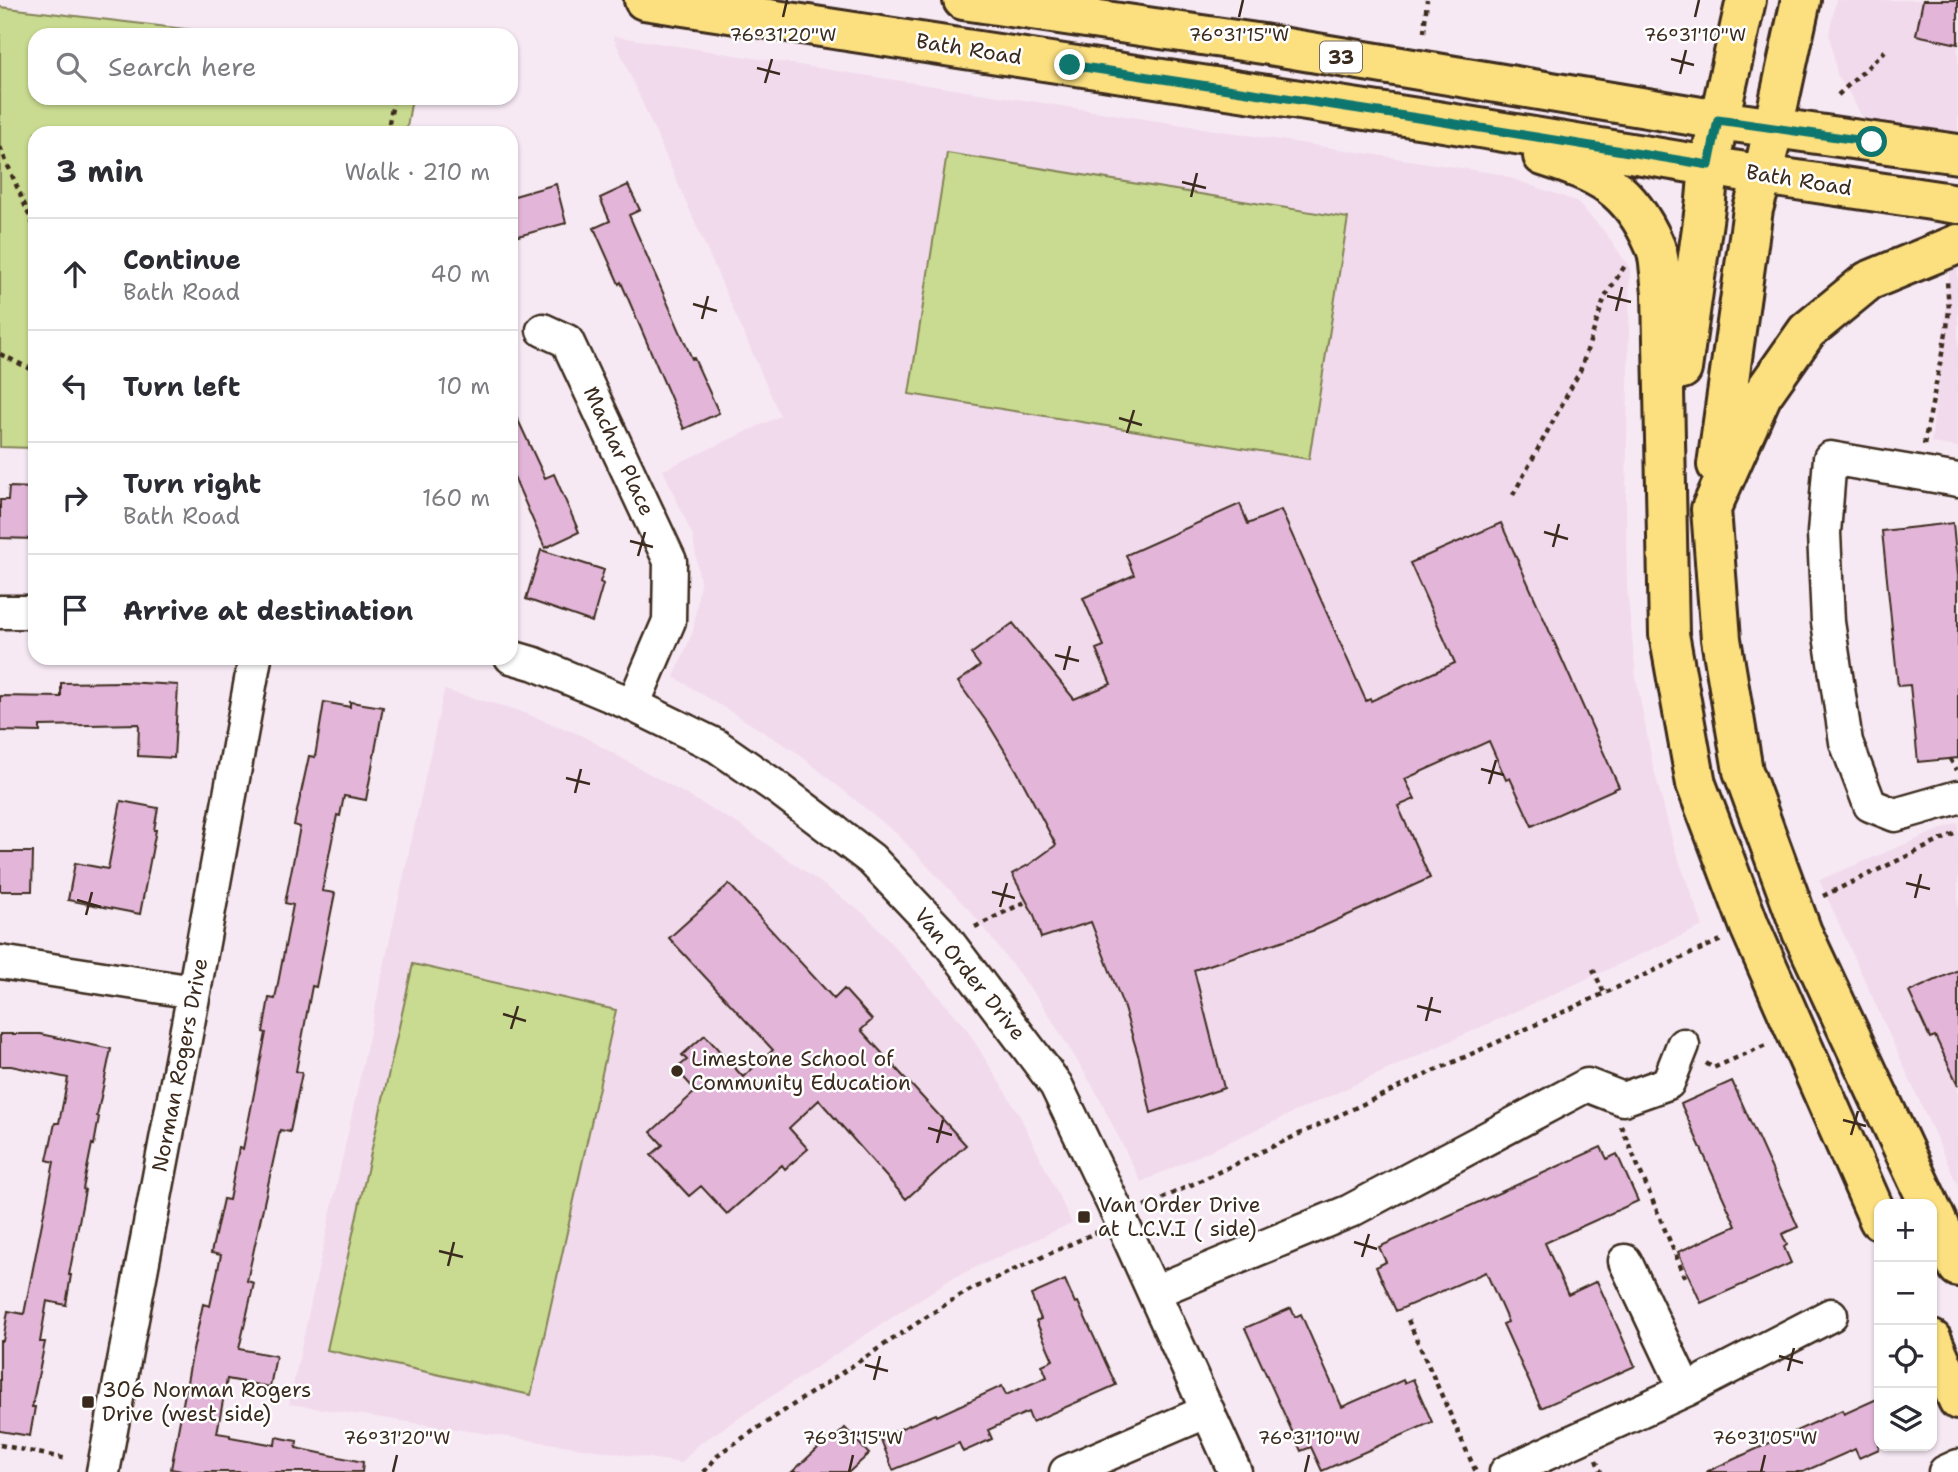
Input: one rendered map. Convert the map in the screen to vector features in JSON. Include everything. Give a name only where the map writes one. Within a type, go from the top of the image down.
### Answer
[{"type":"main road","name":"Bath Road","points":[[644,0],[1431,120],[1958,204]]},
{"type":"main road","name":"33","points":[[963,0],[1289,48],[1718,120],[1958,154]]},
{"type":"main road","points":[[1666,478],[1709,165],[1746,0]]},
{"type":"main road","points":[[1801,0],[1763,175],[1753,209],[1711,509],[1721,639],[1743,771],[1802,932],[1927,1199]]},
{"type":"main road","points":[[1431,120],[1583,169],[1612,185],[1633,206],[1655,244],[1662,292],[1669,634],[1696,784],[1751,927],[1874,1209]]},
{"type":"main road","points":[[1711,509],[1762,395],[1807,331],[1868,281],[1952,257]]},
{"type":"main road","points":[[1937,1222],[1958,1267]]},
{"type":"main road","points":[[1937,1352],[1958,1400]]},
{"type":"street","name":"Machar Place","points":[[543,330],[567,341],[670,561],[669,621],[633,705]]},
{"type":"street","points":[[1958,480],[1830,458],[1824,533],[1828,622],[1846,742],[1870,805],[1895,816],[1958,797]]},
{"type":"street","points":[[0,612],[28,612]]},
{"type":"street","name":"Van Order Drive","points":[[518,659],[633,705],[717,746],[871,859],[942,934],[1056,1086],[1120,1218],[1235,1472]]},
{"type":"street","name":"Norman Rogers Drive","points":[[103,1472],[254,665]]},
{"type":"street","points":[[0,962],[194,992]]},
{"type":"street","points":[[1154,1292],[1350,1211],[1587,1085],[1623,1099],[1668,1083],[1682,1045]]},
{"type":"street","points":[[1625,1261],[1686,1390]]},
{"type":"street","points":[[1506,1472],[1686,1390],[1831,1315]]},
{"type":"street","points":[[1066,1472],[1208,1411]]},
{"type":"street","points":[[1945,1472],[1958,1466]]},
{"type":"path","points":[[1424,32],[1427,0]]},
{"type":"path","points":[[1838,95],[1885,51]]},
{"type":"path","points":[[388,126],[393,105]]},
{"type":"path","points":[[0,147],[28,213]]},
{"type":"path","points":[[1919,474],[1947,328],[1952,257]]},
{"type":"path","points":[[1513,495],[1580,371],[1605,297],[1630,258]]},
{"type":"path","points":[[0,354],[28,368]]},
{"type":"path","points":[[1950,759],[1958,771]]},
{"type":"path","points":[[1824,896],[1958,832]]},
{"type":"path","points":[[975,927],[1027,901]]},
{"type":"path","points":[[704,1472],[720,1453],[972,1289],[1087,1238],[1120,1218],[1721,939]]},
{"type":"path","points":[[1593,969],[1604,993]]},
{"type":"path","points":[[1682,1045],[1713,1068],[1772,1042]]},
{"type":"path","points":[[1623,1099],[1630,1114],[1618,1120],[1685,1277]]},
{"type":"path","points":[[1408,1320],[1476,1472]]},
{"type":"path","points":[[0,1445],[67,1459]]},
{"type":"shaded area","points":[[1836,0],[1958,0],[1958,136],[1864,121],[1837,75],[1829,33]]},
{"type":"shaded area","points":[[613,36],[1499,174],[1576,201],[1605,232],[1630,268],[1627,587],[1636,677],[1653,766],[1674,846],[1703,926],[1141,1182],[1095,1090],[1042,1004],[972,913],[897,834],[796,752],[674,677],[693,631],[700,583],[693,537],[663,470],[780,416]]},
{"type":"shaded area","points":[[1951,258],[1958,259],[1958,447],[1931,443]]},
{"type":"shaded area","name":"Limestone School of Community Education","points":[[444,690],[517,710],[581,735],[740,825],[866,915],[965,1026],[1020,1116],[1072,1223],[951,1279],[696,1446],[682,1463],[289,1404]]},
{"type":"shaded area","points":[[1958,822],[1958,1186],[1819,880]]},
{"type":"green space","points":[[0,7],[176,28],[28,28],[28,105],[411,105],[407,126],[28,126],[28,448],[0,447]]},
{"type":"green space","points":[[947,153],[1348,218],[1309,459],[909,394]]},
{"type":"green space","points":[[413,964],[616,1010],[531,1395],[327,1350]]},
{"type":"building","points":[[1923,0],[1958,0],[1958,44],[1916,35]]},
{"type":"building","points":[[556,184],[566,223],[518,236],[518,195]]},
{"type":"building","points":[[628,185],[640,210],[629,215],[692,359],[694,358],[719,413],[684,429],[621,282],[619,284],[594,228],[610,221],[600,198]]},
{"type":"building","points":[[518,420],[545,478],[554,474],[579,532],[545,548],[518,486]]},
{"type":"building","points":[[9,487],[28,488],[28,539],[0,538],[0,500],[8,500]]},
{"type":"building","points":[[1240,504],[1248,524],[1281,510],[1366,701],[1455,663],[1410,563],[1501,523],[1619,787],[1532,826],[1510,778],[1506,780],[1489,741],[1405,779],[1415,799],[1398,806],[1430,878],[1315,930],[1194,970],[1224,1088],[1151,1113],[1139,1058],[1123,1005],[1091,922],[1041,938],[1034,915],[1012,874],[1056,845],[1017,771],[958,682],[980,666],[971,654],[1013,623],[1074,699],[1111,684],[1096,649],[1104,646],[1083,598],[1134,575],[1126,555]]},
{"type":"building","points":[[1953,523],[1958,575],[1958,758],[1918,762],[1910,685],[1898,686],[1882,531]]},
{"type":"building","points":[[541,550],[604,570],[600,582],[603,584],[592,622],[526,599]]},
{"type":"building","points":[[61,683],[178,685],[174,758],[138,756],[139,724],[40,726],[40,732],[0,731],[0,696],[61,697]]},
{"type":"building","points":[[324,702],[350,707],[350,702],[383,707],[366,800],[344,796],[340,816],[337,815],[322,891],[335,893],[316,987],[312,986],[296,1071],[302,1073],[290,1132],[280,1130],[247,1281],[254,1283],[239,1349],[276,1356],[270,1387],[227,1379],[217,1433],[275,1445],[276,1437],[297,1441],[296,1448],[363,1462],[362,1472],[188,1472],[171,1469],[203,1304],[210,1306],[221,1255],[211,1253],[223,1199],[229,1200],[239,1148],[243,1149],[266,1033],[263,1032],[269,998],[275,999],[293,905],[285,903],[300,827],[294,825],[309,756],[315,757]]},
{"type":"building","points":[[121,801],[158,808],[140,914],[68,900],[75,863],[108,869]]},
{"type":"building","points":[[0,852],[33,852],[32,891],[0,891]]},
{"type":"building","points":[[729,884],[834,999],[844,989],[872,1020],[861,1030],[966,1145],[906,1199],[819,1100],[789,1128],[808,1149],[785,1169],[782,1165],[727,1214],[701,1186],[689,1196],[651,1155],[663,1145],[651,1132],[696,1091],[676,1069],[687,1060],[682,1055],[705,1035],[743,1077],[773,1050],[669,938]]},
{"type":"building","points":[[1958,970],[1958,1085],[1935,1036],[1930,1038],[1909,992]]},
{"type":"building","points":[[0,1034],[40,1034],[111,1049],[97,1116],[94,1145],[92,1144],[83,1189],[85,1190],[66,1305],[47,1301],[40,1342],[45,1342],[32,1407],[35,1407],[30,1436],[0,1431],[0,1341],[3,1341],[8,1311],[24,1314],[54,1162],[47,1160],[55,1123],[59,1123],[68,1078],[0,1066]]},
{"type":"building","points":[[1732,1081],[1798,1227],[1782,1234],[1791,1263],[1701,1303],[1678,1252],[1736,1226],[1681,1104]]},
{"type":"building","points":[[1601,1147],[1607,1159],[1617,1154],[1638,1201],[1545,1243],[1568,1295],[1597,1281],[1635,1366],[1541,1408],[1503,1324],[1508,1322],[1486,1272],[1396,1311],[1376,1267],[1386,1262],[1379,1247]]},
{"type":"building","points":[[1065,1280],[1116,1385],[1032,1422],[1028,1412],[988,1430],[992,1439],[963,1452],[959,1443],[893,1470],[880,1437],[936,1414],[937,1416],[1002,1386],[1006,1395],[1047,1377],[1042,1365],[1053,1360],[1036,1321],[1041,1319],[1031,1295]]},
{"type":"building","points":[[1291,1308],[1295,1317],[1301,1314],[1342,1407],[1403,1380],[1404,1383],[1413,1379],[1432,1422],[1322,1471],[1311,1447],[1301,1451],[1245,1328]]},
{"type":"building","points":[[1874,1400],[1875,1451],[1859,1458],[1855,1449],[1803,1472],[1706,1472],[1842,1410],[1844,1414]]},
{"type":"building","points":[[845,1428],[869,1454],[849,1472],[792,1472],[827,1440],[830,1443]]},
{"type":"place","name":"Limestone School of Community Education","points":[[677,1071]]},
{"type":"place","name":"Van Order Drive at L.C.V.I ( side)","points":[[1084,1217]]},
{"type":"place","name":"306 Norman Rogers Drive (west side)","points":[[88,1402]]},
{"type":"route","points":[[1070,65],[1709,165],[1718,120],[1872,142]]}]
